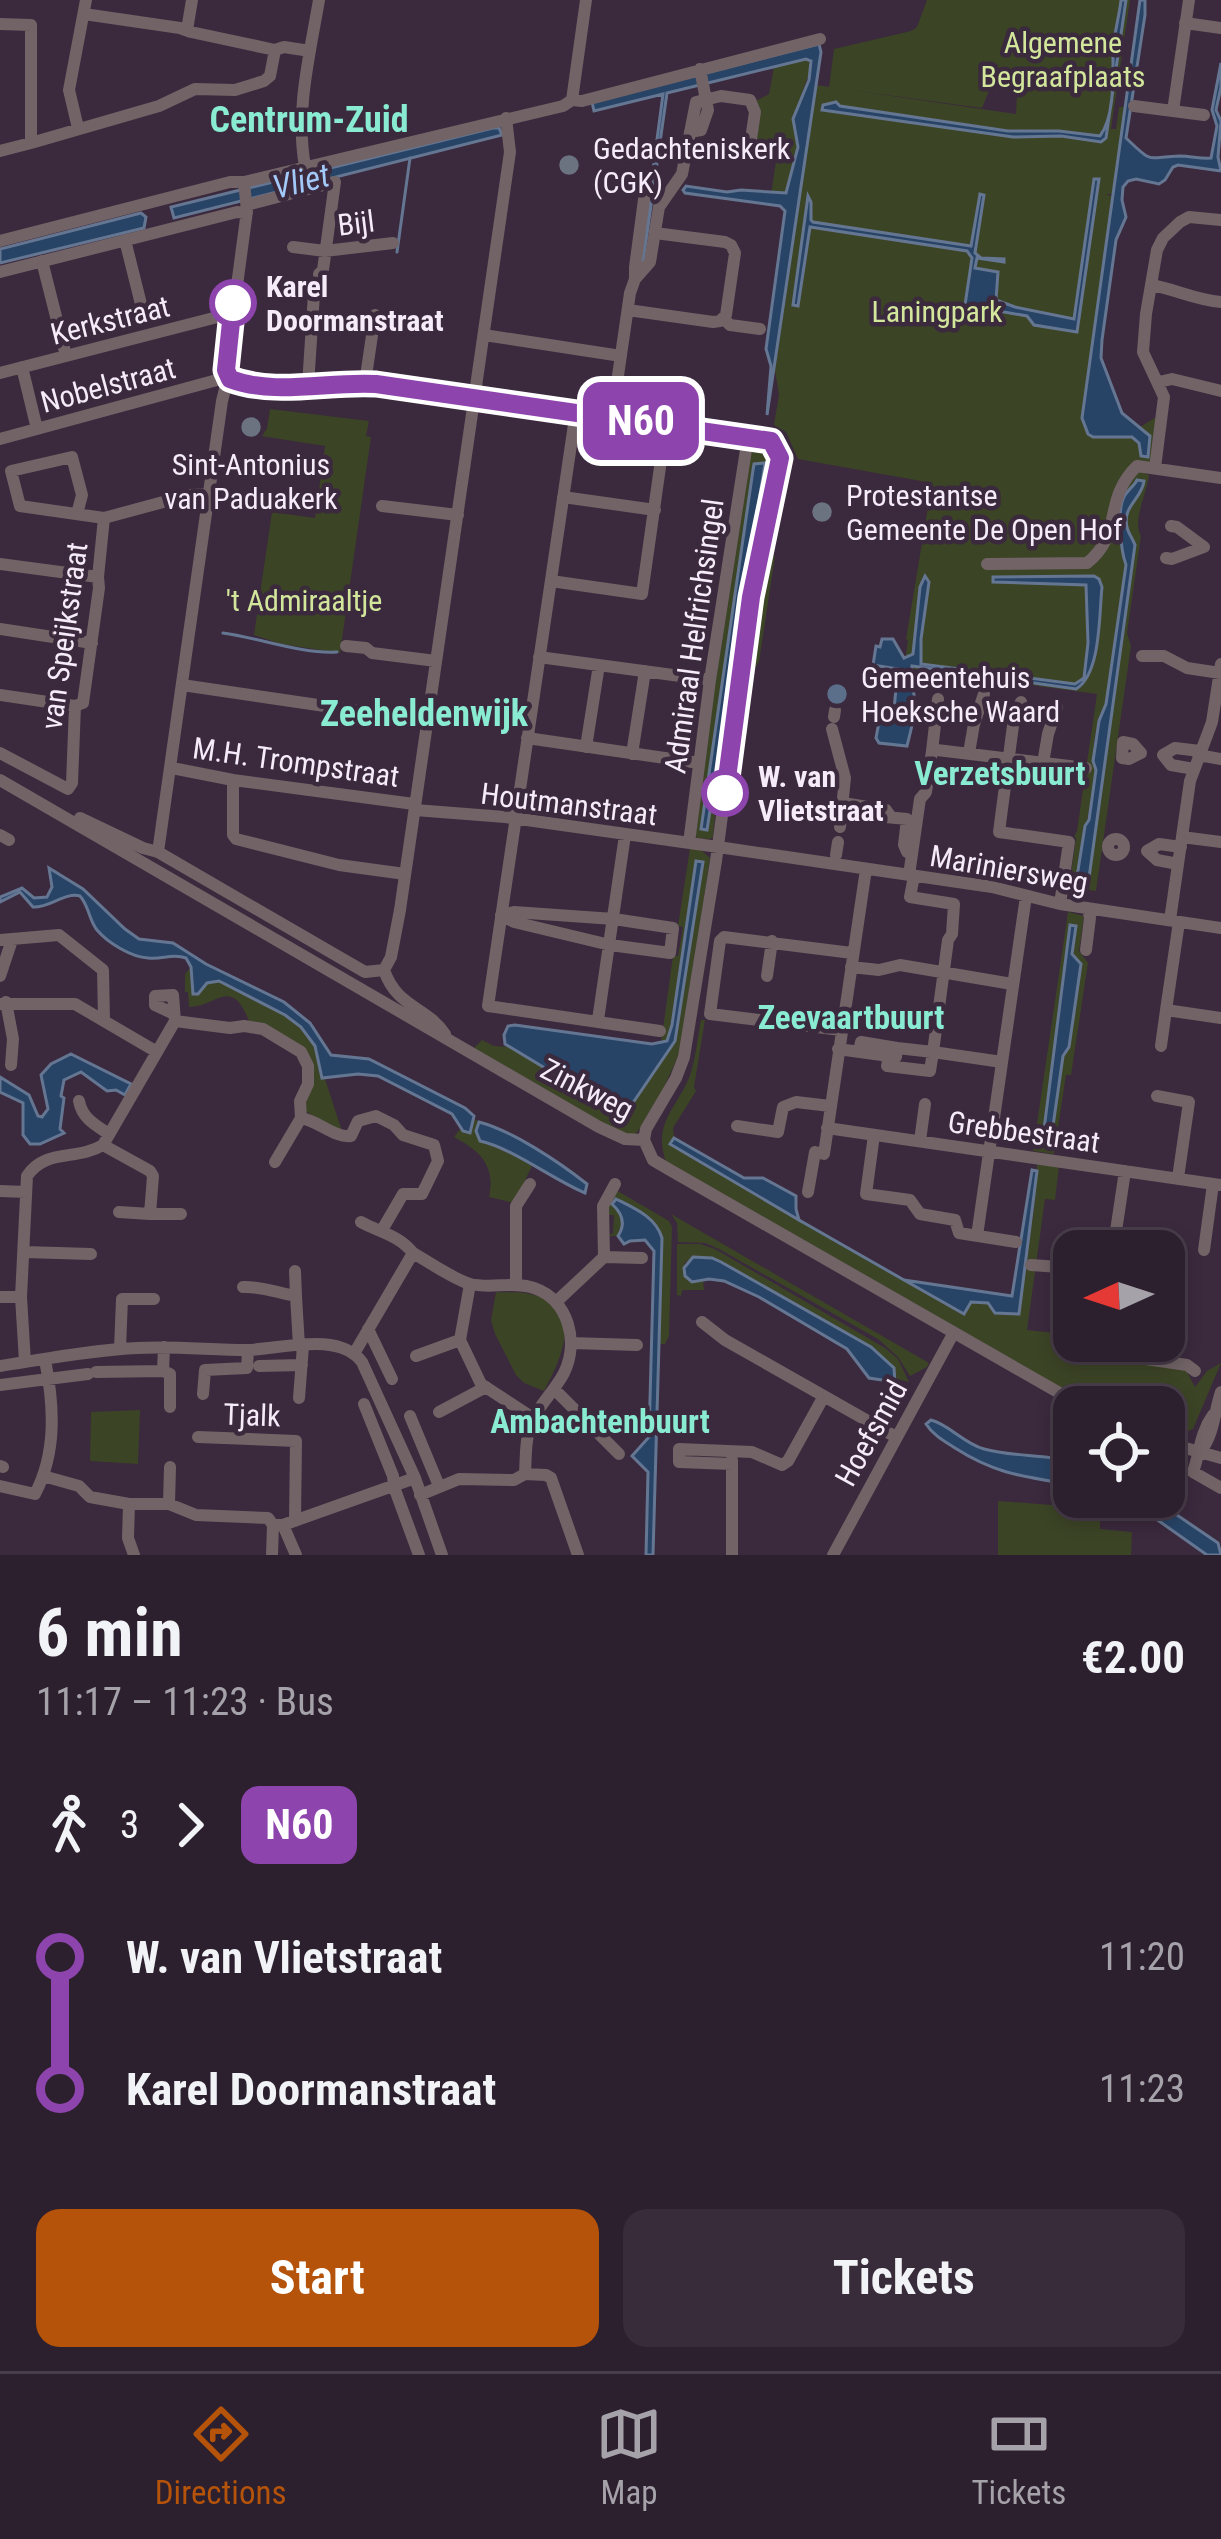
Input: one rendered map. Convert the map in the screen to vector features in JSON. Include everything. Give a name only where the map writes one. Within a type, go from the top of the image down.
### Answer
[{"type":"street","points":[[187,31],[192,0]]},
{"type":"street","points":[[305,166],[302,137],[319,0]]},
{"type":"street","points":[[572,100],[586,0]]},
{"type":"street","points":[[1173,111],[1189,0]]},
{"type":"street","points":[[78,128],[69,90],[85,7],[275,50],[310,51]]},
{"type":"street","points":[[1185,23],[1221,28]]},
{"type":"street","points":[[0,24],[31,25],[31,143]]},
{"type":"street","points":[[0,272],[237,212],[245,198],[305,166],[563,106],[572,100],[703,81],[820,39]]},
{"type":"street","points":[[0,152],[159,106],[198,88],[235,90],[264,81],[270,76],[275,50]]},
{"type":"street","points":[[612,417],[631,289],[650,262],[659,207],[681,177],[703,81]]},
{"type":"street","points":[[703,81],[725,96],[752,101],[750,146],[772,152]]},
{"type":"street","points":[[1134,106],[1204,116]]},
{"type":"street","points":[[449,1040],[440,1026],[397,995],[384,970],[391,957],[405,874],[475,398],[510,147],[506,118]]},
{"type":"street","points":[[635,279],[647,177]]},
{"type":"street","name":"Bijl","points":[[245,198],[334,181],[308,385]]},
{"type":"street","points":[[0,242],[230,182],[245,198],[228,377],[158,852]]},
{"type":"street","points":[[148,204],[155,232]]},
{"type":"street","points":[[1155,468],[1163,397],[1143,352],[1157,250],[1180,222],[1221,220]]},
{"type":"street","points":[[655,232],[733,247],[724,319],[728,324],[760,328]]},
{"type":"street","points":[[125,240],[144,316]]},
{"type":"street","name":"Bijl","points":[[325,251],[393,243]]},
{"type":"street","points":[[293,247],[325,251]]},
{"type":"street","points":[[42,261],[66,356]]},
{"type":"street","points":[[1151,285],[1221,302]]},
{"type":"street","points":[[628,310],[713,322],[724,319]]},
{"type":"street","name":"Kerkstraat","points":[[0,373],[232,313]]},
{"type":"street","points":[[365,383],[375,315]]},
{"type":"street","points":[[484,335],[621,356]]},
{"type":"street","points":[[22,367],[37,429]]},
{"type":"street","points":[[228,377],[270,387],[365,383],[576,411],[771,441],[780,454],[751,597],[684,1057],[644,1140]]},
{"type":"street","name":"Nobelstraat","points":[[0,439],[228,377]]},
{"type":"street","points":[[1159,382],[1172,380],[1221,392]]},
{"type":"street","points":[[576,411],[488,1006],[660,1031]]},
{"type":"street","points":[[550,581],[642,594],[666,425]]},
{"type":"street","name":"Admiraal Helfrichsingel","points":[[689,843],[748,437]]},
{"type":"street","points":[[77,514],[82,495],[72,457],[11,471],[20,506],[104,518]]},
{"type":"street","points":[[987,564],[1091,560],[1109,538],[1115,497],[1137,466],[1221,478]]},
{"type":"street","name":"van Speijkstraat","points":[[0,753],[68,789],[75,706],[83,703],[92,643],[104,518],[209,494]]},
{"type":"street","points":[[563,496],[655,511]]},
{"type":"street","points":[[382,506],[458,515]]},
{"type":"street","points":[[1172,526],[1204,547],[1221,550]]},
{"type":"street","points":[[1166,558],[1204,547]]},
{"type":"street","points":[[0,564],[98,577]]},
{"type":"street","points":[[0,629],[92,643]]},
{"type":"street","points":[[346,646],[436,661]]},
{"type":"street","points":[[1142,656],[1164,656],[1187,668],[1221,669],[1212,722],[1197,759],[1178,863],[1161,1046]]},
{"type":"street","points":[[539,657],[710,680]]},
{"type":"street","points":[[586,747],[598,665]]},
{"type":"street","points":[[632,754],[645,671]]},
{"type":"street","points":[[182,685],[427,721]]},
{"type":"street","points":[[970,753],[984,694]]},
{"type":"street","points":[[0,695],[75,706]]},
{"type":"street","points":[[893,1052],[887,1066],[930,1071],[952,934],[954,904],[910,898],[920,799],[926,792],[938,699]]},
{"type":"street","points":[[1021,702],[1014,718],[999,832],[1070,842],[1060,904]]},
{"type":"street","points":[[1043,763],[1057,706]]},
{"type":"street","points":[[834,719],[845,778],[841,814],[886,810],[891,817],[908,819],[907,852]]},
{"type":"street","points":[[527,738],[699,763]]},
{"type":"street","points":[[932,751],[1086,768]]},
{"type":"street","points":[[1141,753],[1163,755],[1171,765],[1221,759]]},
{"type":"street","name":"M.H. Trompstraat","points":[[172,768],[414,807]]},
{"type":"street","name":"Zinkweg","points":[[0,780],[599,1127],[626,1139],[644,1140],[653,1160],[1053,1390]]},
{"type":"street","points":[[232,780],[236,839],[342,866],[405,874]]},
{"type":"street","name":"Houtmanstraat","points":[[414,807],[718,847]]},
{"type":"street","name":"Zinkweg","points":[[62,815],[83,819],[158,852],[365,972],[384,970]]},
{"type":"street","points":[[598,1020],[626,835]]},
{"type":"street","points":[[1147,851],[1160,844],[1221,842]]},
{"type":"street","name":"Mariniersweg","points":[[718,847],[1221,928]]},
{"type":"street","points":[[1125,848],[1178,863]]},
{"type":"street","points":[[808,1192],[814,1152],[824,1154],[866,869]]},
{"type":"street","points":[[977,1236],[1026,896]]},
{"type":"street","points":[[1086,950],[1088,908]]},
{"type":"street","points":[[501,915],[614,919],[673,928],[670,953],[610,945],[501,915]]},
{"type":"street","points":[[0,976],[6,940],[59,935],[103,970],[104,1020]]},
{"type":"street","points":[[841,1030],[710,1014],[720,941],[724,937],[772,941],[880,970],[900,965],[1012,984]]},
{"type":"street","points":[[767,976],[772,941]]},
{"type":"street","points":[[11,1065],[13,1039],[3,1003],[75,1004],[157,1052]]},
{"type":"street","points":[[1166,1010],[1221,1018]]},
{"type":"street","points":[[26,1362],[22,1297],[27,1176],[43,1160],[94,1150],[106,1139],[174,1017],[263,1029],[298,1049],[308,1066],[308,1084],[300,1101],[301,1118],[275,1162]]},
{"type":"street","points":[[838,1049],[859,1052],[861,1042],[893,1052],[933,1052],[1002,1062]]},
{"type":"street","points":[[1157,1096],[1189,1102],[1178,1178]]},
{"type":"street","points":[[79,1101],[81,1111],[106,1139],[150,1171],[150,1214]]},
{"type":"street","points":[[737,1126],[778,1132],[782,1107],[796,1102],[830,1106]]},
{"type":"street","points":[[920,1141],[925,1104]]},
{"type":"street","points":[[301,1118],[318,1122],[341,1137],[351,1136],[358,1121],[376,1115],[403,1135],[434,1145],[438,1161],[422,1194],[403,1194],[382,1230]]},
{"type":"street","name":"Grebbestraat","points":[[827,1128],[1217,1185],[1204,1250]]},
{"type":"street","points":[[874,1136],[866,1193],[910,1200],[920,1214],[955,1220],[959,1233],[1016,1242]]},
{"type":"street","points":[[1116,1230],[1125,1171]]},
{"type":"street","points":[[516,1284],[516,1206],[530,1184]]},
{"type":"street","points":[[604,1257],[603,1206],[615,1184]]},
{"type":"street","points":[[0,1192],[26,1192]]},
{"type":"street","points":[[119,1212],[181,1214]]},
{"type":"street","points":[[361,1222],[470,1284],[516,1284],[543,1292],[556,1302],[568,1323],[567,1368],[533,1418],[525,1474]]},
{"type":"street","points":[[24,1252],[92,1254]]},
{"type":"street","points":[[355,1352],[413,1253]]},
{"type":"street","points":[[556,1302],[604,1257],[642,1258]]},
{"type":"street","points":[[1031,1264],[1053,1266]]},
{"type":"street","name":"Tjalk","points":[[296,1271],[302,1365],[299,1398]]},
{"type":"street","points":[[470,1284],[460,1340],[481,1384],[533,1418]]},
{"type":"street","points":[[243,1287],[260,1286],[296,1296]]},
{"type":"street","points":[[0,1297],[22,1297]]},
{"type":"street","points":[[121,1349],[122,1299],[154,1299]]},
{"type":"street","points":[[702,1322],[724,1340],[896,1437]]},
{"type":"street","points":[[368,1328],[392,1379]]},
{"type":"street","name":"Hoefsmid","points":[[832,1555],[953,1334]]},
{"type":"street","points":[[416,1356],[460,1340]]},
{"type":"street","points":[[571,1343],[637,1345]]},
{"type":"street","points":[[0,1366],[164,1347],[327,1345],[355,1352],[415,1478],[442,1555]]},
{"type":"street","points":[[163,1371],[164,1347]]},
{"type":"street","points":[[202,1394],[202,1373],[210,1368],[247,1368],[248,1349]]},
{"type":"street","points":[[0,1486],[35,1494],[43,1476],[52,1436],[45,1360]]},
{"type":"street","points":[[1166,1362],[1195,1371]]},
{"type":"street","points":[[259,1366],[302,1365]]},
{"type":"street","points":[[0,1384],[92,1373],[163,1371],[170,1374],[170,1407]]},
{"type":"street","points":[[439,1412],[486,1387]]},
{"type":"street","points":[[554,1390],[619,1454]]},
{"type":"street","points":[[1221,1393],[1210,1440],[1193,1472],[1221,1488]]},
{"type":"street","points":[[732,1555],[733,1458],[752,1452],[782,1466],[824,1396]]},
{"type":"street","points":[[364,1404],[419,1555]]},
{"type":"street","points":[[410,1416],[439,1486]]},
{"type":"street","name":"Tjalk","points":[[198,1437],[296,1441],[284,1524]]},
{"type":"street","points":[[1185,1448],[1221,1458]]},
{"type":"street","points":[[170,1467],[175,1506]]},
{"type":"street","points":[[421,1495],[459,1479],[514,1480],[525,1474],[546,1474],[578,1555]]},
{"type":"street","points":[[43,1476],[79,1486],[90,1497],[175,1506],[196,1515],[268,1518],[284,1524],[415,1478]]},
{"type":"street","points":[[129,1504],[128,1538],[134,1555]]},
{"type":"street","points":[[272,1555],[284,1524]]},
{"type":"street","points":[[284,1524],[296,1555]]},
{"type":"green space","name":"Laningpark","points":[[927,0],[1130,0],[1111,129],[1116,129],[1119,107],[1125,107],[1114,194],[1106,194],[1114,197],[1082,418],[1088,434],[1129,437],[1145,457],[1150,438],[1140,427],[1158,416],[1151,462],[1142,472],[1149,475],[1138,522],[1141,536],[1127,633],[1131,646],[1096,891],[1069,887],[1097,694],[904,668],[932,483],[798,459],[786,432],[774,425],[779,395],[775,370],[816,85],[829,87],[834,49],[911,31]],"holes":[[[990,88],[1017,93],[1016,114],[844,89],[982,108]],[[1131,534],[1135,546],[1089,884],[1076,883],[1096,770],[1095,736],[1106,704]]]},
{"type":"green space","points":[[806,58],[812,65],[793,119],[798,147],[788,190],[771,194],[777,155],[746,150],[750,104],[769,94],[774,67]]},
{"type":"green space","name":"'t Admiraaltje","points":[[270,409],[369,421],[366,436],[371,437],[340,653],[254,635],[272,512],[315,518],[325,446],[261,436]]},
{"type":"green space","points":[[753,444],[769,449],[774,457],[713,837],[697,838],[694,833],[748,450]],"holes":[[[754,465],[766,468],[707,829],[701,829]]]},
{"type":"green space","points":[[767,555],[775,556],[746,736],[739,729],[756,600]]},
{"type":"green space","points":[[690,848],[710,858],[682,1045],[647,1119],[635,1134],[625,1137],[473,1049],[482,1040],[509,1047],[626,1113],[675,1041],[702,863],[697,861],[671,1034],[661,1043],[673,956],[678,956],[683,927],[678,926]]},
{"type":"green space","points":[[1068,912],[1084,916],[1079,951],[1088,963],[1054,1154],[1033,1151]],"holes":[[[1076,927],[1072,954],[1081,964],[1050,1146],[1042,1144]]]},
{"type":"green space","points":[[191,967],[193,994],[212,981],[236,988],[280,1012],[311,1038],[342,1131],[339,1134],[306,1111],[310,1065],[249,1021],[236,999],[222,997],[189,1007],[185,974]]},
{"type":"green space","points":[[701,1020],[705,1020],[696,1091],[673,1128],[671,1144],[963,1314],[970,1302],[1019,1313],[1037,1163],[1059,1166],[1055,1200],[1045,1199],[1027,1330],[1053,1333],[1053,1362],[1134,1362],[1186,1370],[1195,1387],[1207,1371],[1221,1363],[1193,1429],[1185,1433],[1185,1386],[1058,1386],[666,1162],[662,1147],[665,1124],[692,1069]]},
{"type":"green space","points":[[475,1119],[480,1141],[532,1166],[514,1203],[489,1197],[490,1177],[484,1161],[454,1137],[461,1128],[470,1132]]},
{"type":"green space","points":[[616,1190],[672,1227],[665,1344],[659,1344],[661,1232],[612,1204],[622,1227],[618,1236],[607,1236],[613,1233],[614,1215],[608,1215],[606,1202]]},
{"type":"green space","points":[[671,1214],[929,1363],[927,1367],[910,1376],[878,1339],[719,1249],[678,1242],[677,1223]]},
{"type":"green space","points":[[677,1244],[715,1249],[885,1348],[898,1359],[909,1382],[897,1379],[891,1365],[871,1347],[712,1258],[693,1258],[684,1264],[697,1282],[703,1280],[704,1290],[682,1290],[677,1295]]},
{"type":"green space","points":[[496,1292],[534,1295],[559,1312],[564,1323],[562,1351],[544,1391],[516,1375],[495,1334],[491,1320]]},
{"type":"green space","points":[[140,1410],[138,1464],[90,1461],[91,1412]]},
{"type":"green space","points":[[998,1501],[1053,1505],[1053,1518],[1100,1518],[1100,1529],[1132,1532],[1131,1555],[998,1555]]},
{"type":"water","points":[[1121,0],[1126,0],[1112,97],[1115,37]]},
{"type":"water","points":[[1140,0],[1145,0],[1145,15],[1126,138],[1141,152],[1151,158],[1211,158],[1217,126],[1212,110],[1221,63],[1216,110],[1221,121],[1221,171],[1178,165],[1159,184],[1136,179],[1123,187],[1126,217],[1116,240],[1101,358],[1122,413],[1150,436],[1148,457],[1141,456],[1139,443],[1132,437],[1093,437],[1082,418]]},
{"type":"water","points":[[819,44],[767,415],[771,366],[766,349],[785,211],[780,206],[683,190],[686,186],[786,193],[798,147],[793,119],[809,80],[811,61],[667,93],[643,262],[663,94],[594,111],[592,102]]},
{"type":"water","points":[[836,102],[1008,131],[1100,136],[1110,111],[1106,138],[1101,142],[1061,136],[1013,137],[822,110],[823,105]]},
{"type":"water","name":"Vliet","points":[[499,128],[502,135],[174,218],[171,207]]},
{"type":"water","points":[[1094,179],[1099,179],[1077,332],[1034,325],[1027,316],[965,305],[972,258],[967,251],[810,227],[798,306],[793,305],[808,196],[813,222],[971,246],[980,194],[984,195],[975,253],[1004,262],[977,258],[975,268],[998,272],[996,300],[1074,319]]},
{"type":"water","points":[[141,213],[146,217],[144,228],[0,263],[0,249]]},
{"type":"water","points":[[765,463],[707,830],[701,829],[753,470],[754,464]]},
{"type":"water","points":[[1137,480],[1144,481],[1126,520],[1135,545],[1088,885],[1076,883],[1126,565],[1121,510]]},
{"type":"water","points":[[925,576],[929,582],[921,664],[1075,684],[1084,678],[1088,643],[1086,585],[993,582],[993,577],[1099,579],[1097,643],[1084,681],[1076,689],[912,666],[916,709],[907,746],[879,743],[880,717],[893,719],[898,669],[873,665],[876,646],[880,647],[882,639],[893,639],[904,658],[913,654]]},
{"type":"water","points":[[696,861],[703,862],[675,1041],[626,1113],[505,1044],[508,1026],[515,1025],[652,1044],[667,1041]]},
{"type":"water","points":[[49,868],[83,889],[139,939],[173,943],[284,1002],[310,1023],[331,1055],[369,1059],[465,1108],[474,1116],[470,1133],[463,1131],[452,1114],[378,1076],[322,1078],[315,1046],[301,1027],[219,981],[193,994],[186,958],[148,958],[120,948],[97,930],[80,896],[33,907],[20,892],[0,902],[0,897],[22,888],[34,898],[47,897],[52,887]]},
{"type":"water","points":[[1070,925],[1076,926],[1072,954],[1081,964],[1050,1147],[1042,1145]]},
{"type":"water","points":[[71,1054],[131,1084],[125,1095],[107,1091],[81,1072],[64,1080],[60,1129],[64,1133],[30,1144],[23,1135],[23,1103],[0,1092],[0,1077],[29,1095],[42,1117],[48,1109],[41,1075]]},
{"type":"water","points":[[479,1122],[549,1157],[587,1184],[585,1193],[480,1141]]},
{"type":"water","points":[[674,1138],[744,1178],[763,1178],[796,1196],[799,1220],[670,1144]]},
{"type":"water","points":[[1032,1170],[1037,1171],[1019,1314],[995,1313],[988,1303],[971,1302],[964,1314],[904,1280],[1012,1296]]},
{"type":"water","points":[[616,1199],[650,1219],[662,1238],[653,1555],[646,1555],[648,1472],[632,1456],[649,1437],[654,1251],[645,1240],[624,1244],[618,1236],[622,1223],[612,1204]]},
{"type":"water","points":[[693,1257],[721,1262],[871,1347],[894,1368],[895,1382],[869,1378],[847,1349],[759,1297],[724,1281],[692,1282],[684,1268]]},
{"type":"water","points":[[931,1420],[984,1449],[1053,1458],[1053,1481],[985,1464],[935,1435],[926,1424]]},
{"type":"water","points":[[1155,1518],[1181,1518],[1218,1543],[1221,1555],[1207,1555]]},
{"type":"waterway","points":[[397,252],[410,158]]},
{"type":"waterway","points":[[223,633],[309,651],[337,652]]},
{"type":"waterway","points":[[799,1220],[904,1280]]},
{"type":"bus line","name":"N60","points":[[233,303],[226,370],[230,379],[239,382],[275,387],[376,384],[771,441],[780,458],[751,597],[725,793]]},
{"type":"place","name":"Gedachteniskerk (CGK)","points":[[569,165]]},
{"type":"place","name":"Karel Doormanstraat","points":[[233,303]]},
{"type":"place","name":"Sint-Antonius van Paduakerk","points":[[251,427]]},
{"type":"place","name":"Protestantse Gemeente De Open Hof","points":[[822,512]]},
{"type":"place","name":"Gemeentehuis Hoeksche Waard","points":[[837,694]]},
{"type":"place","name":"W. van Vlietstraat","points":[[725,793]]},
{"type":"district","name":"Centrum-Zuid","points":[[309,120]]},
{"type":"district","name":"Zeeheldenwijk","points":[[424,714]]},
{"type":"district","name":"Verzetsbuurt","points":[[1000,773]]},
{"type":"district","name":"Zeevaartbuurt","points":[[851,1017]]},
{"type":"district","name":"Ambachtenbuurt","points":[[600,1421]]},
{"type":"park label","name":"Algemene Begraafplaats","points":[[1063,59]]}]
